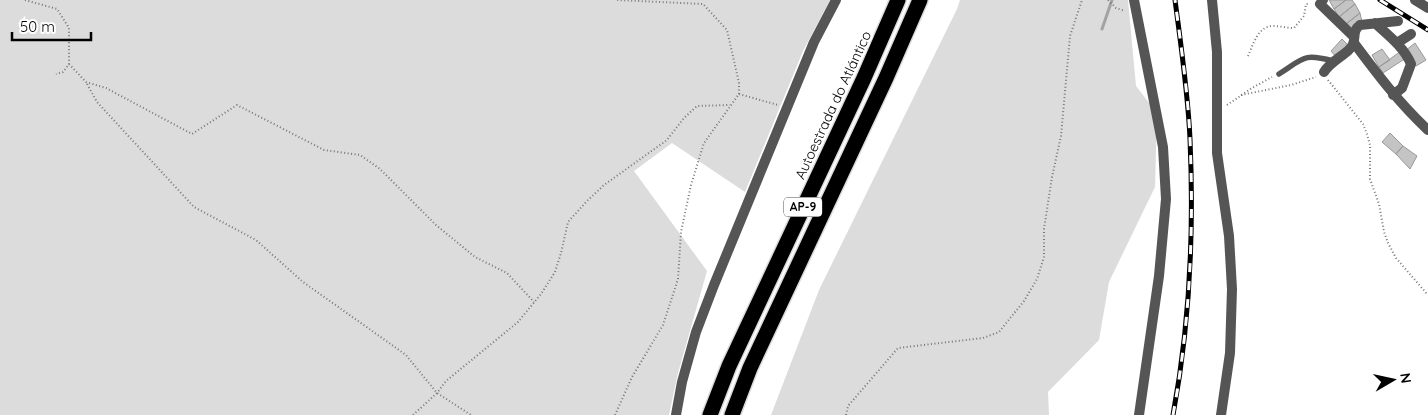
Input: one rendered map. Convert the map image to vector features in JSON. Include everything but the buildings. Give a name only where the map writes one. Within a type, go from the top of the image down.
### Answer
[{"type":"highway","name":"Autoestrada do Atlántico","points":[[710,415],[729,366],[864,78],[898,0]]},
{"type":"highway","name":"AP-9","points":[[732,415],[750,368],[886,78],[920,0]]},
{"type":"street","points":[[676,415],[682,382],[696,332],[814,42],[836,0]]},
{"type":"street","points":[[1134,0],[1163,147],[1166,199],[1159,276],[1140,415]]},
{"type":"street","points":[[1212,0],[1217,52],[1217,153],[1229,236],[1232,326],[1221,415]]},
{"type":"street","points":[[1415,0],[1428,8]]},
{"type":"street","points":[[1321,2],[1354,40],[1393,95],[1428,130]]},
{"type":"street","points":[[1324,72],[1328,64],[1348,51],[1354,40],[1356,28],[1360,25],[1384,24],[1398,21]]},
{"type":"street","points":[[1375,23],[1397,43],[1408,56],[1411,64],[1402,88],[1393,95]]},
{"type":"street","points":[[1397,43],[1411,34]]},
{"type":"lane","points":[[1279,74],[1306,57],[1316,56],[1333,61]]},
{"type":"path","points":[[26,0],[57,9],[68,28],[68,64],[63,72],[56,74]]},
{"type":"path","points":[[615,415],[632,377],[663,325],[678,279],[681,232],[691,185],[704,143],[739,94],[739,83],[728,30],[703,4],[616,0]]},
{"type":"path","points":[[846,415],[848,406],[898,348],[983,338],[998,332],[1024,301],[1037,279],[1044,257],[1044,229],[1061,136],[1070,36],[1082,0]]},
{"type":"path","points":[[1108,0],[1116,8]]},
{"type":"path","points":[[1248,56],[1257,37],[1266,27],[1294,28],[1304,16],[1306,4],[1321,2]]},
{"type":"path","points":[[68,64],[86,82],[96,102],[194,207],[256,240],[303,282],[406,355],[437,393],[470,415]]},
{"type":"path","points":[[1241,95],[1291,85],[1324,72],[1335,90],[1363,124],[1367,134],[1370,145],[1370,179],[1379,204],[1388,243],[1396,258],[1428,295]]},
{"type":"path","points":[[1218,111],[1241,95],[1279,74]]},
{"type":"path","points":[[86,82],[106,88],[192,134],[237,106],[324,150],[360,155],[380,169],[436,225],[475,257],[507,273],[534,302]]},
{"type":"path","points":[[739,94],[787,108]]},
{"type":"path","points":[[414,415],[446,382],[518,322],[555,272],[568,222],[587,201],[604,185],[668,140],[684,118],[697,106],[730,105]]},
{"type":"shaded area","points":[[0,0],[830,0],[803,51],[745,192],[672,143],[634,171],[707,271],[678,373],[669,415],[0,415]]},
{"type":"shaded area","points":[[960,0],[1128,0],[1136,86],[1157,113],[1155,187],[1109,282],[1099,340],[1048,392],[1049,415],[771,415],[819,290]]},
{"type":"waterway","points":[[1102,29],[1112,0]]},
{"type":"railway","points":[[1173,415],[1187,312],[1191,243],[1189,122],[1175,0]]},
{"type":"railway","points":[[1380,0],[1428,30]]}]
